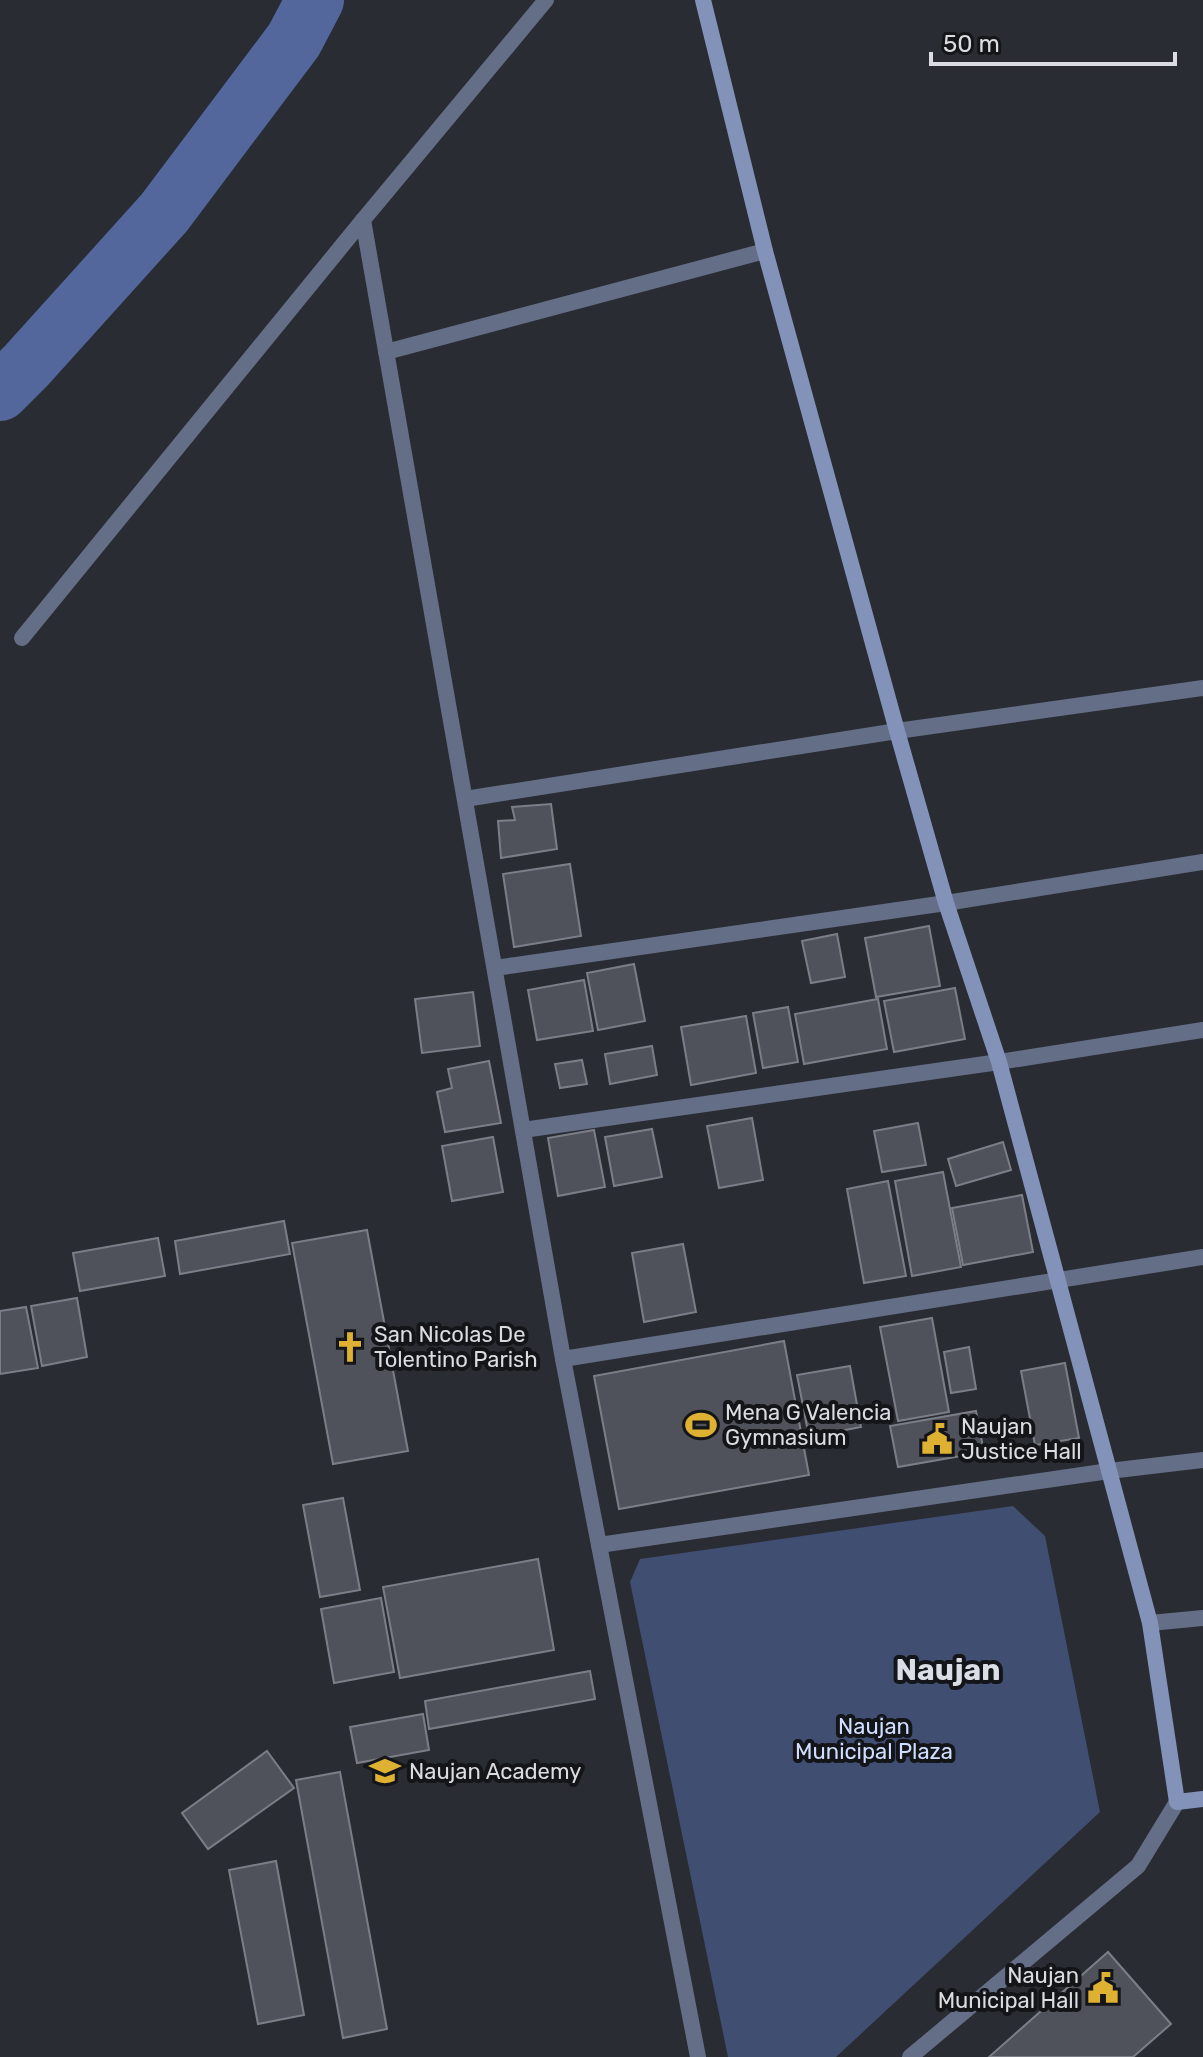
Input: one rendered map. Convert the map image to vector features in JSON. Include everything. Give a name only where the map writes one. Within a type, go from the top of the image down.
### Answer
[{"type":"street","points":[[22,638],[546,0]]},
{"type":"street","points":[[703,0],[765,251],[897,731],[946,903],[999,1062],[1150,1623],[1177,1802],[1138,1866],[910,2057]]},
{"type":"street","points":[[363,220],[563,1359],[698,2057]]},
{"type":"street","points":[[386,352],[765,251]]},
{"type":"street","points":[[465,799],[897,731],[1203,688]]},
{"type":"street","points":[[495,968],[946,903],[1203,862]]},
{"type":"street","points":[[523,1130],[1203,1030]]},
{"type":"street","points":[[563,1359],[1203,1257]]},
{"type":"street","points":[[599,1545],[1203,1460]]},
{"type":"street","points":[[1150,1623],[1203,1618]]},
{"type":"street","points":[[1177,1802],[1203,1799]]},
{"type":"green space","name":"Naujan Municipal Plaza","points":[[1013,1506],[1045,1536],[1100,1812],[836,2057],[728,2057],[630,1582],[640,1559]]},
{"type":"building","points":[[551,804],[557,849],[501,858],[498,821],[515,820],[512,807]]},
{"type":"building","points":[[570,864],[581,936],[514,947],[503,874]]},
{"type":"building","points":[[929,926],[940,986],[876,997],[865,938]]},
{"type":"building","points":[[837,934],[845,977],[811,983],[802,941]]},
{"type":"building","points":[[634,964],[645,1021],[598,1030],[587,973]]},
{"type":"building","points":[[584,980],[593,1031],[537,1040],[528,990]]},
{"type":"building","points":[[955,988],[965,1039],[894,1052],[884,1001]]},
{"type":"building","points":[[473,992],[480,1046],[422,1053],[415,999]]},
{"type":"building","points":[[878,999],[887,1049],[804,1064],[795,1014]]},
{"type":"building","points":[[788,1007],[798,1062],[763,1068],[753,1013]]},
{"type":"building","points":[[746,1016],[756,1073],[691,1085],[681,1027]]},
{"type":"building","points":[[652,1046],[657,1075],[610,1084],[605,1054]]},
{"type":"building","points":[[582,1060],[587,1084],[560,1088],[555,1064]]},
{"type":"building","points":[[489,1061],[501,1123],[445,1132],[437,1092],[452,1088],[448,1069]]},
{"type":"building","points":[[752,1118],[763,1180],[719,1188],[707,1126]]},
{"type":"building","points":[[918,1123],[926,1165],[882,1172],[874,1131]]},
{"type":"building","points":[[652,1129],[662,1177],[614,1186],[605,1137]]},
{"type":"building","points":[[594,1130],[605,1187],[558,1196],[548,1138]]},
{"type":"building","points":[[493,1137],[503,1192],[452,1201],[442,1146]]},
{"type":"building","points":[[1003,1142],[1011,1170],[956,1186],[948,1159]]},
{"type":"building","points":[[943,1172],[961,1267],[912,1276],[895,1181]]},
{"type":"building","points":[[888,1181],[906,1276],[864,1283],[847,1189]]},
{"type":"building","points":[[1022,1195],[1033,1252],[963,1265],[952,1208]]},
{"type":"building","points":[[284,1221],[290,1254],[180,1274],[175,1241]]},
{"type":"building","name":"San Nicolas De Tolentino Parish","points":[[367,1230],[408,1451],[333,1464],[292,1243]]},
{"type":"building","points":[[158,1238],[165,1276],[80,1291],[73,1253]]},
{"type":"building","points":[[683,1244],[696,1312],[644,1322],[632,1253]]},
{"type":"building","points":[[77,1298],[87,1357],[42,1366],[31,1306]]},
{"type":"building","points":[[26,1307],[38,1368],[0,1374],[0,1311]]},
{"type":"building","points":[[932,1318],[949,1412],[898,1421],[880,1327]]},
{"type":"building","name":"Mena G Valencia Gymnasium","points":[[784,1341],[809,1475],[619,1509],[594,1376]]},
{"type":"building","points":[[969,1347],[976,1389],[951,1393],[944,1352]]},
{"type":"building","points":[[1065,1363],[1079,1438],[1035,1445],[1021,1371]]},
{"type":"building","points":[[850,1366],[861,1427],[809,1437],[797,1375]]},
{"type":"building","name":"Naujan Justice Hall","points":[[976,1411],[984,1452],[898,1467],[890,1426]]},
{"type":"building","points":[[343,1498],[360,1590],[320,1597],[303,1505]]},
{"type":"building","points":[[538,1559],[554,1650],[400,1678],[383,1587]]},
{"type":"building","points":[[381,1598],[394,1672],[334,1683],[321,1609]]},
{"type":"building","points":[[590,1671],[595,1699],[429,1729],[425,1701]]},
{"type":"building","points":[[423,1714],[429,1750],[357,1763],[350,1727]]},
{"type":"building","points":[[267,1751],[294,1788],[208,1849],[182,1813]]},
{"type":"building","points":[[340,1772],[387,2029],[343,2038],[296,1780]]},
{"type":"building","points":[[276,1861],[304,2015],[258,2024],[229,1870]]},
{"type":"building","name":"Naujan Municipal Hall","points":[[1108,1952],[1171,2024],[1133,2057],[989,2057]]},
{"type":"waterway","points":[[0,392],[164,213],[294,40],[315,0]]},
{"type":"place","name":"San Nicolas De Tolentino Parish","points":[[350,1347]]},
{"type":"place","name":"Mena G Valencia Gymnasium","points":[[701,1425]]},
{"type":"place","name":"Naujan Justice Hall","points":[[937,1439]]},
{"type":"place","name":"Naujan Academy","points":[[385,1771]]},
{"type":"place","name":"Naujan Municipal Hall","points":[[1103,1988]]},
{"type":"district","name":"Naujan","points":[[948,1670]]}]
